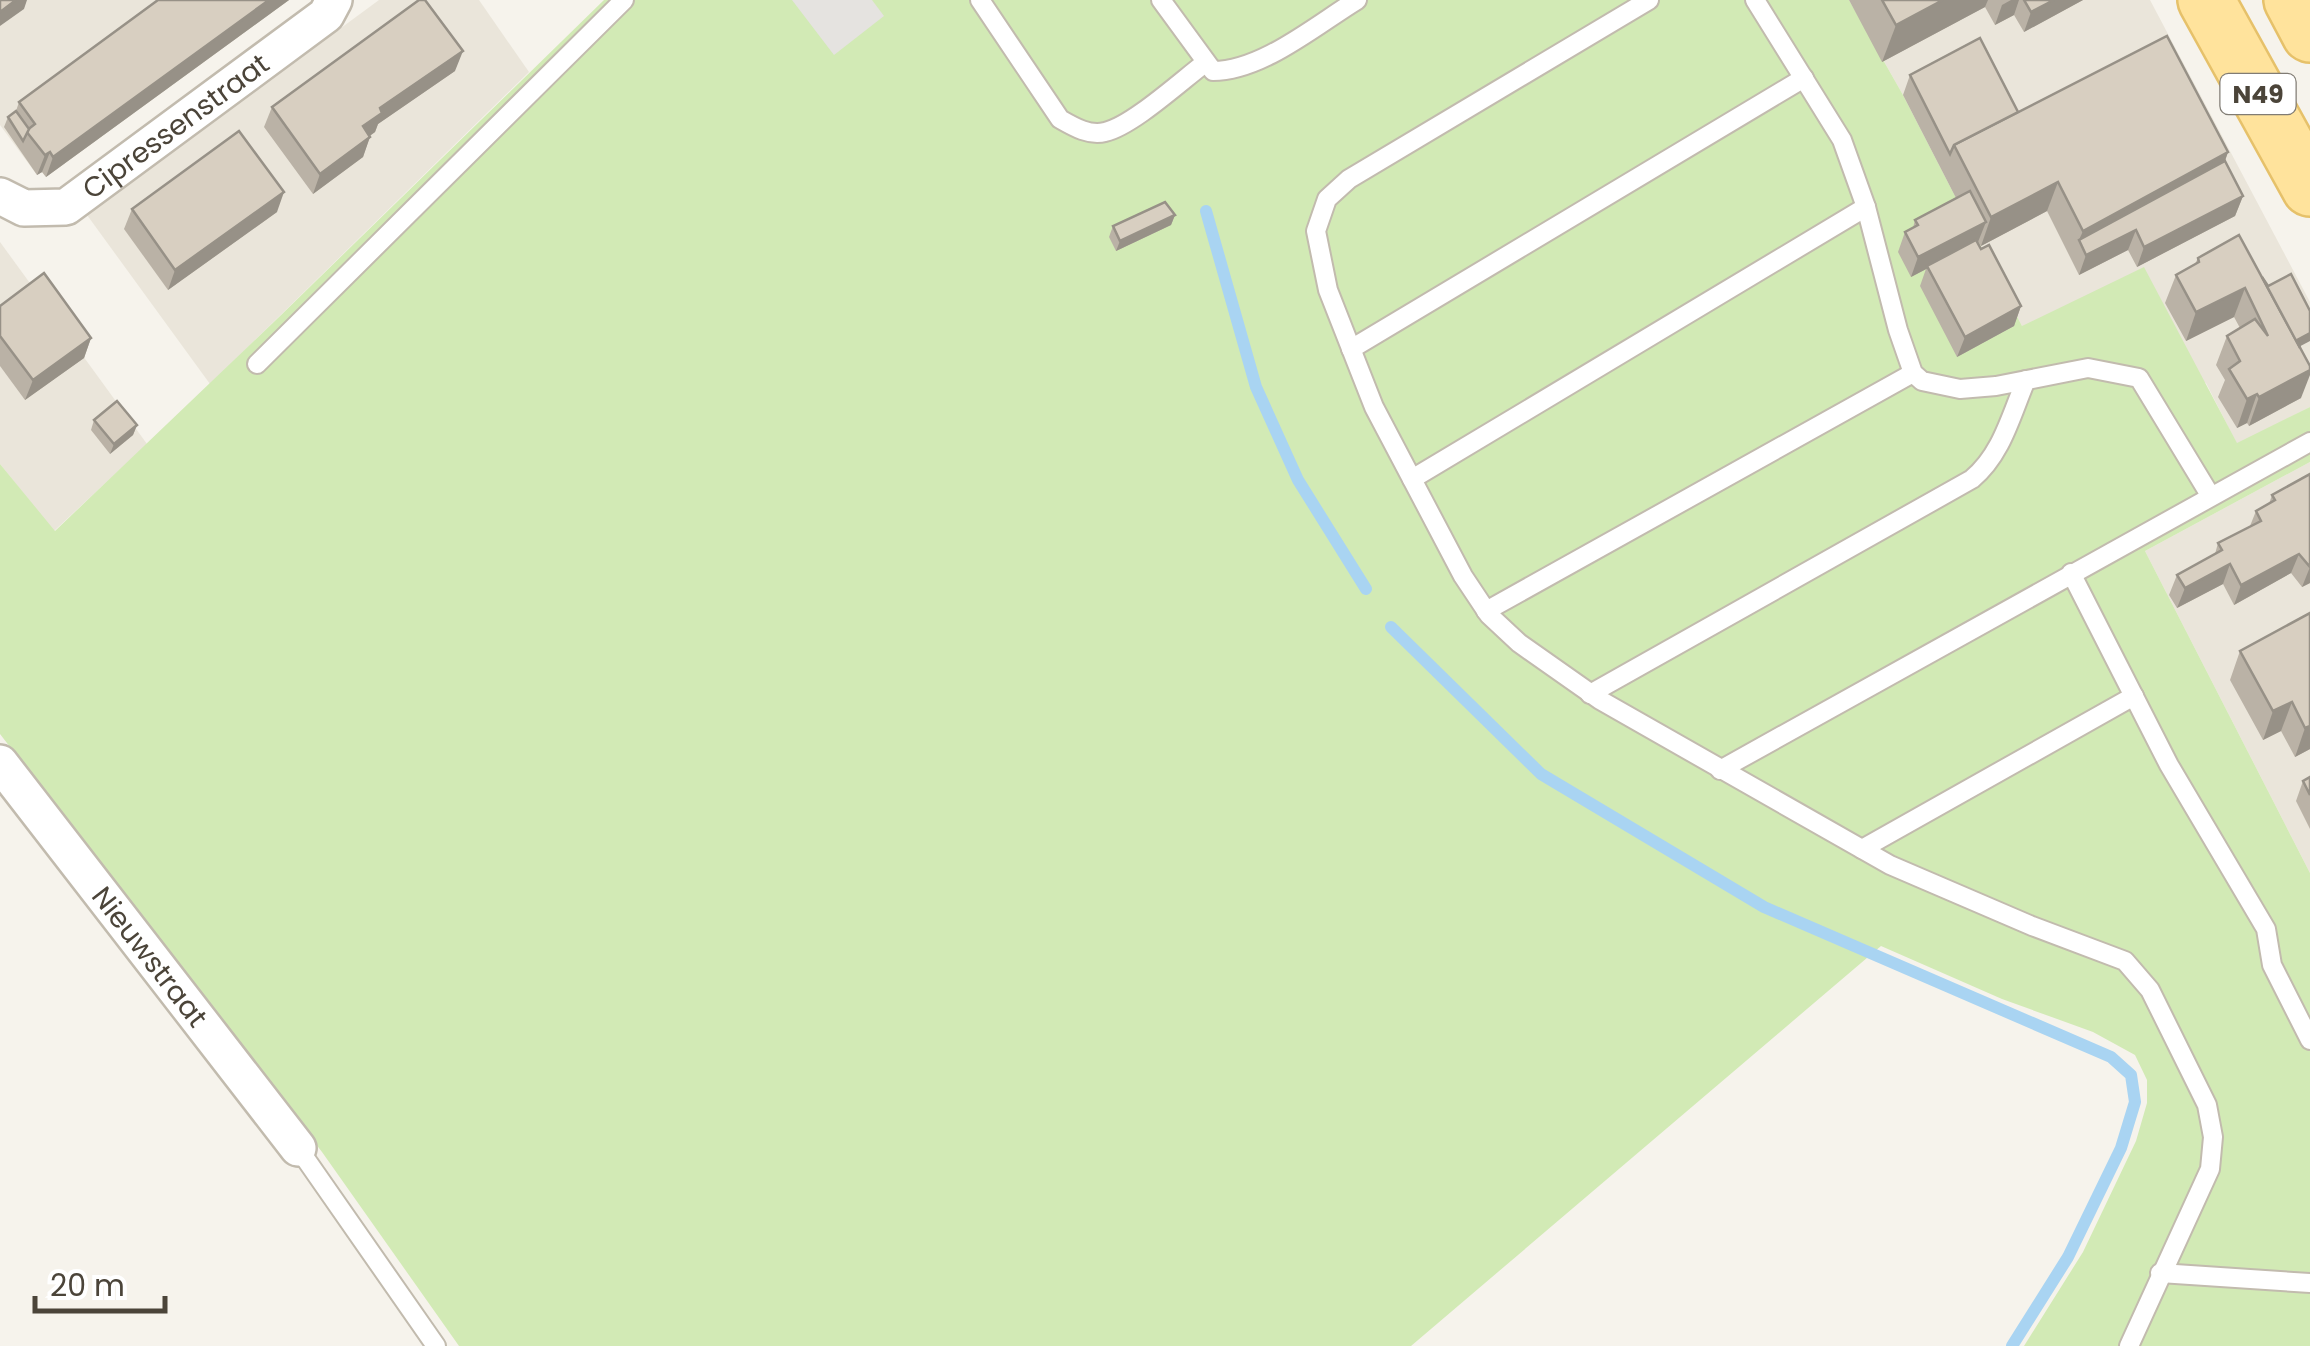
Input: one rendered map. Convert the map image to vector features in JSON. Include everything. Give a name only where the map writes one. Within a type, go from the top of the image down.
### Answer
[{"type":"main road","name":"N49","points":[[2206,0],[2310,188]]},
{"type":"main road","points":[[2292,0],[2310,34]]},
{"type":"street","name":"Cipressenstraat","points":[[0,196],[24,208],[66,208],[326,15],[334,0]]},
{"type":"street","name":"Nieuwstraat","points":[[0,763],[298,1148]]},
{"type":"lane","points":[[257,364],[624,0]]},
{"type":"lane","points":[[980,0],[1060,119],[1078,130],[1102,133],[1123,125],[1205,62]]},
{"type":"lane","points":[[1162,0],[1213,70],[1251,65],[1357,0]]},
{"type":"lane","points":[[1649,0],[1349,179],[1327,199],[1316,232],[1328,290],[1374,407],[1463,576],[1486,611],[1519,643],[1590,694],[1890,864],[2032,926],[2126,960],[2150,990],[2207,1105],[2213,1137],[2210,1169],[2129,1346]]},
{"type":"lane","points":[[1755,0],[1842,140],[1866,208],[1912,372],[1922,381],[1960,388],[1996,386],[2088,368],[2139,378],[2210,495]]},
{"type":"lane","points":[[1352,348],[1804,78]]},
{"type":"lane","points":[[1412,479],[1866,208]]},
{"type":"lane","points":[[1486,611],[1912,372]]},
{"type":"lane","points":[[1590,694],[1972,479],[1998,449],[2026,380]]},
{"type":"lane","points":[[1720,770],[2310,442]]},
{"type":"lane","points":[[2071,574],[2169,765],[2266,929],[2272,965],[2310,1040]]},
{"type":"lane","points":[[1862,848],[2134,696]]},
{"type":"lane","points":[[298,1148],[436,1346]]},
{"type":"lane","points":[[2160,1273],[2310,1283]]},
{"type":"shaded area","points":[[0,0],[289,0],[46,177],[42,172],[37,175],[0,125]]},
{"type":"shaded area","points":[[379,0],[479,0],[529,72],[210,384],[87,215]]},
{"type":"shaded area","points":[[792,0],[872,0],[884,16],[834,55]]},
{"type":"shaded area","points":[[1849,0],[2150,0],[2310,302],[2310,407],[2237,444],[2206,383],[2022,326],[1903,95]]},
{"type":"shaded area","points":[[0,242],[147,444],[54,531],[0,464]]},
{"type":"shaded area","points":[[2310,462],[2310,873],[2145,551]]},
{"type":"green space","points":[[604,0],[1849,0],[1903,95],[2022,326],[2144,267],[2237,443],[2310,407],[2310,462],[2145,551],[2310,873],[2310,1346],[2024,1346],[2083,1252],[2136,1141],[2147,1103],[2147,1080],[2135,1055],[2093,1032],[2002,999],[1881,946],[1411,1346],[459,1346],[322,1152],[0,734],[0,464],[55,531]]},
{"type":"building","points":[[0,0],[16,0],[0,12]]},
{"type":"building","points":[[158,0],[269,0],[53,157],[50,152],[45,155],[26,131],[35,124],[19,102]]},
{"type":"building","points":[[419,0],[425,0],[463,51],[380,108],[382,113],[363,126],[370,137],[320,174],[272,107]]},
{"type":"building","points":[[1882,0],[1943,0],[1896,25]]},
{"type":"building","points":[[2024,0],[2054,0],[2031,12]]},
{"type":"building","points":[[2167,36],[2228,152],[2083,231],[2058,182],[1991,217],[1954,145]]},
{"type":"building","points":[[1980,38],[2018,112],[1954,145],[1950,154],[1910,75]]},
{"type":"building","points":[[16,111],[29,129],[23,141],[8,117]]},
{"type":"building","points":[[239,131],[284,192],[175,270],[132,209]]},
{"type":"building","points":[[2225,161],[2243,196],[2144,247],[2136,230],[2086,255],[2079,240]]},
{"type":"building","points":[[1970,191],[1986,222],[1918,257],[1905,232],[1918,225],[1915,220]]},
{"type":"building","points":[[1165,202],[1175,215],[1120,241],[1113,226]]},
{"type":"building","points":[[2239,235],[2310,366],[2310,370],[2259,397],[2257,394],[2247,399],[2229,369],[2240,361],[2227,336],[2255,319],[2268,336],[2245,288],[2196,312],[2176,275]]},
{"type":"building","points":[[1976,240],[1981,249],[1989,245],[2021,306],[1965,337],[1927,266]]},
{"type":"building","points":[[44,273],[91,338],[33,380],[0,336],[0,306]]},
{"type":"building","points":[[2291,274],[2310,311],[2310,333],[2297,340],[2300,348],[2262,277],[2268,286]]},
{"type":"building","points":[[117,401],[137,425],[114,444],[94,420]]},
{"type":"building","points":[[2310,474],[2310,567],[2299,554],[2241,585],[2230,564],[2185,588],[2177,575],[2222,550],[2218,543],[2261,521],[2256,511],[2275,500],[2272,495]]},
{"type":"building","points":[[2310,613],[2310,726],[2305,728],[2292,702],[2273,711],[2240,651]]},
{"type":"building","points":[[2310,777],[2310,795],[2303,781]]},
{"type":"waterway","points":[[1206,211],[1256,387],[1298,480],[1366,589]]},
{"type":"waterway","points":[[1391,627],[1541,774],[1764,907],[2111,1057],[2131,1075],[2135,1102],[2121,1148],[2068,1257],[2012,1346]]}]
